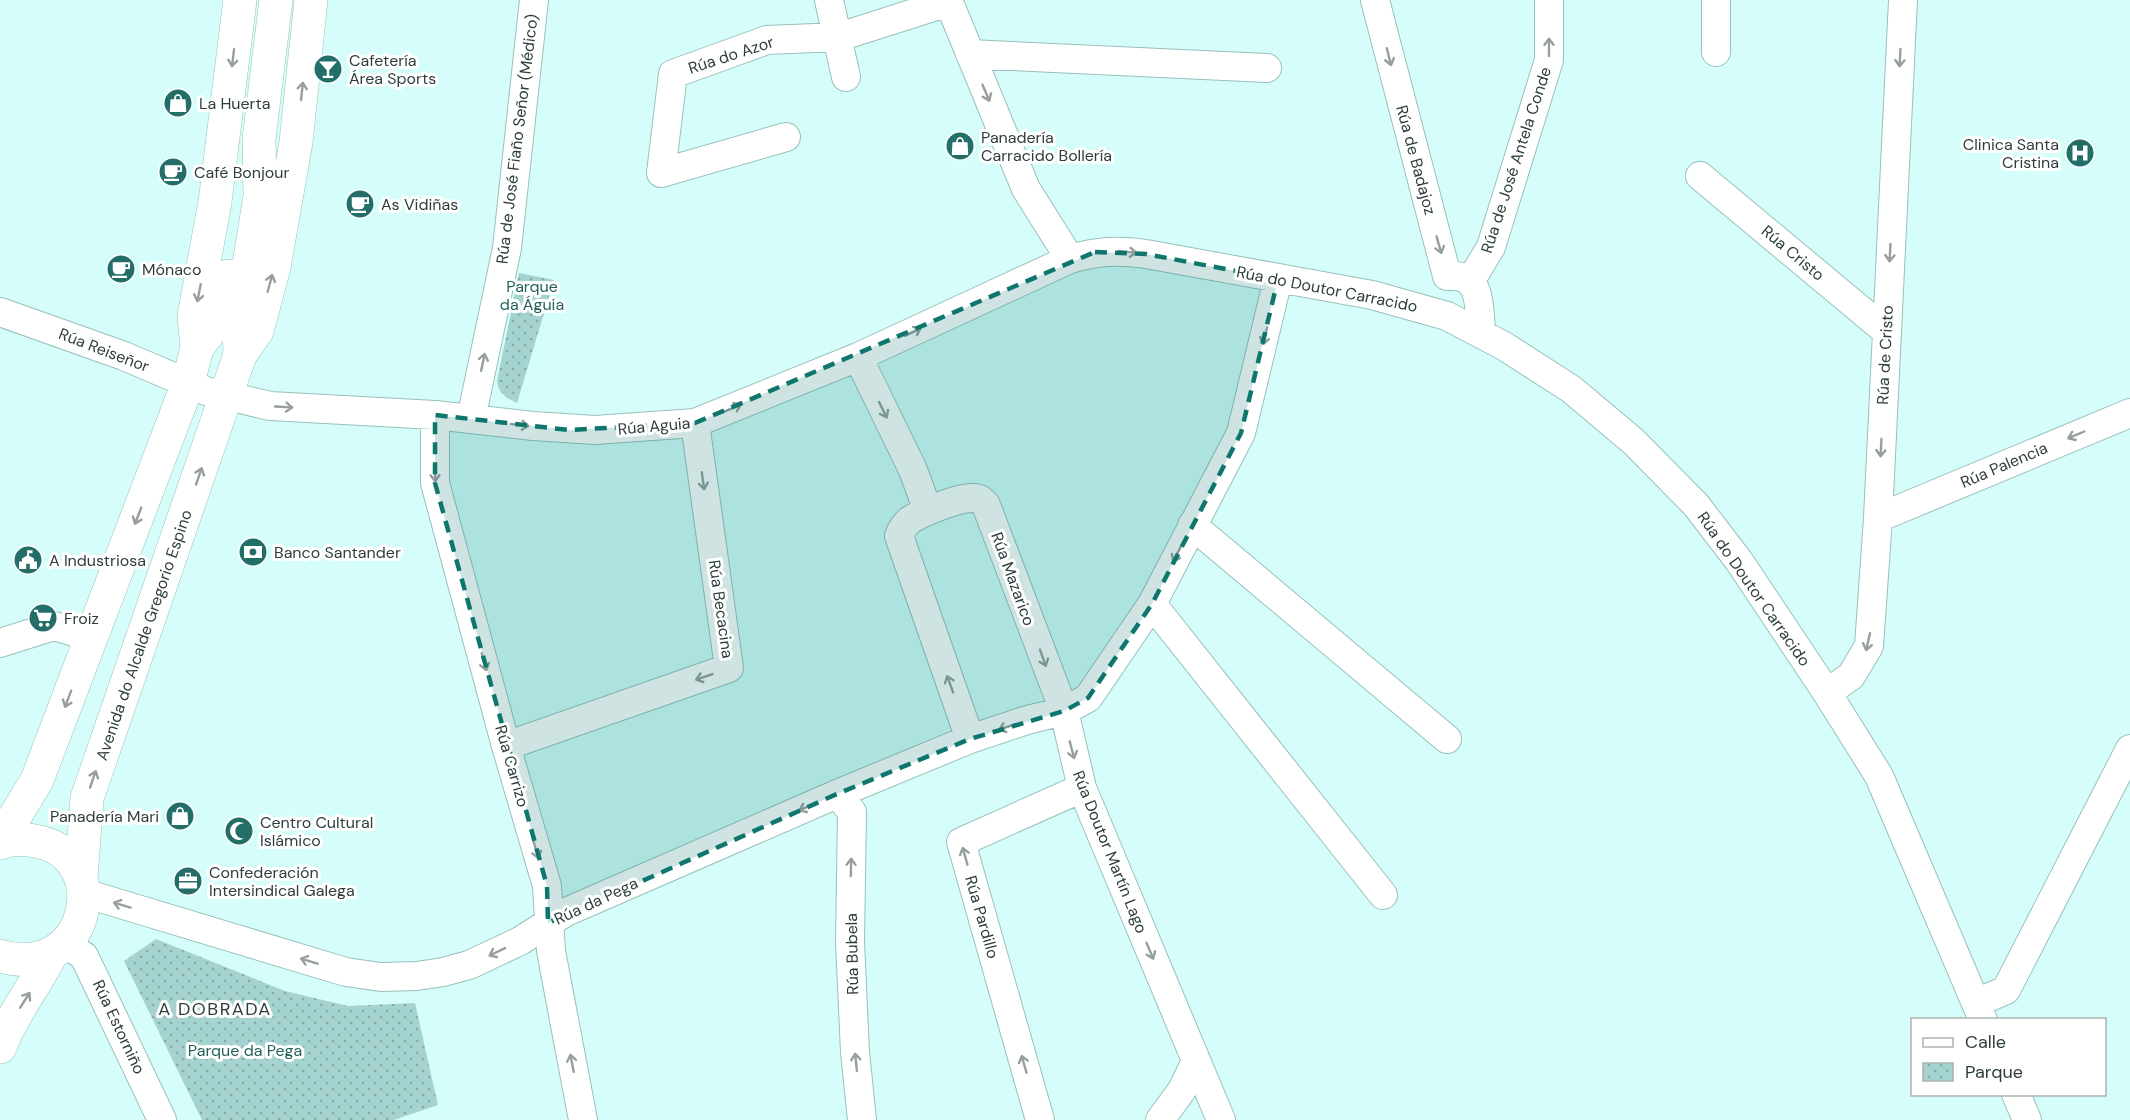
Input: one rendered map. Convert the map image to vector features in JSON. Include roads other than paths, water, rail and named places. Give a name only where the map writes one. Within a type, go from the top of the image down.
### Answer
[{"type":"main road","points":[[207,390],[197,348],[194,316],[215,202],[240,0]]},
{"type":"main road","points":[[240,356],[239,327],[260,196],[259,140],[276,0]]},
{"type":"main road","points":[[1,842],[37,780],[92,637],[207,390],[240,356],[257,331],[274,267],[296,142],[311,0]]},
{"type":"main road","points":[[197,348],[216,323],[259,140]]},
{"type":"main road","name":"Avenida do Alcalde Gregorio Espino","points":[[58,949],[77,929],[83,912],[82,886],[87,798],[207,390]]},
{"type":"main road","points":[[1,842],[26,838],[49,844],[68,858],[82,886]]},
{"type":"main road","points":[[0,956],[27,960],[58,949]]},
{"type":"main road","points":[[0,1047],[5,1033],[58,949]]},
{"type":"street","name":"Rúa de José Fiaño Señor (Médico)","points":[[471,419],[507,248],[534,0]]},
{"type":"street","points":[[829,0],[846,76]]},
{"type":"street","name":"Rúa de Badajoz","points":[[1374,0],[1459,278]]},
{"type":"street","name":"Rúa de José Antela Conde","points":[[1459,278],[1491,247],[1549,60],[1549,0]]},
{"type":"street","points":[[1716,0],[1716,52]]},
{"type":"street","name":"Rúa de Cristo","points":[[1827,693],[1851,676],[1869,646],[1878,518],[1903,0]]},
{"type":"street","points":[[948,1],[1026,189],[1070,259]]},
{"type":"street","name":"Rúa do Azor","points":[[786,137],[661,173],[673,74],[767,40],[839,37],[948,1]]},
{"type":"street","points":[[970,54],[1267,68]]},
{"type":"street","name":"Rúa Cristo","points":[[1700,176],[1886,330]]},
{"type":"street","name":"Rúa do Doutor Carracido","points":[[1070,259],[1095,252],[1119,251],[1372,295],[1447,316],[1481,333],[1571,389],[1634,442],[1696,505],[1738,561],[1827,693],[1879,776],[1980,1011]]},
{"type":"street","name":"Rúa Aguia","points":[[207,390],[270,406],[435,415],[569,430],[695,423],[858,357],[1070,259]]},
{"type":"street","points":[[1414,306],[1428,290],[1459,278],[1477,291],[1481,333]]},
{"type":"street","points":[[1064,711],[1088,698],[1152,604],[1241,433],[1278,279]]},
{"type":"street","name":"Rúa Reiseñor","points":[[0,312],[123,356],[207,390]]},
{"type":"street","points":[[858,357],[913,470],[928,511]]},
{"type":"street","name":"Rúa Palencia","points":[[1878,518],[2130,412]]},
{"type":"street","name":"Rúa Carrizo","points":[[435,415],[435,483],[506,746],[547,886],[551,951],[583,1120]]},
{"type":"street","name":"Rúa Becacina","points":[[506,746],[729,668],[695,423]]},
{"type":"street","name":"Rúa Mazarico","points":[[970,739],[899,536],[902,528],[910,520],[966,498],[978,498],[986,505],[1064,711]]},
{"type":"street","points":[[1192,525],[1447,739]]},
{"type":"street","points":[[1152,604],[1383,895]]},
{"type":"street","points":[[0,643],[54,626],[92,637]]},
{"type":"street","name":"Rúa da Pega","points":[[82,886],[346,972],[381,977],[417,976],[443,972],[470,965],[498,952],[566,912],[837,794],[970,739],[1027,720],[1064,711]]},
{"type":"street","name":"Rúa Doutor Martín Lago","points":[[1064,711],[1082,788],[1221,1120]]},
{"type":"street","points":[[1980,1011],[2007,990],[2130,749]]},
{"type":"street","name":"Rúa Pardillo","points":[[1040,1120],[961,842],[1082,788]]},
{"type":"street","name":"Rúa Bubela","points":[[837,794],[852,812],[850,942],[855,1052],[862,1120]]},
{"type":"street","name":"Rúa Estorniño","points":[[58,949],[84,956],[162,1120]]},
{"type":"street","points":[[1160,1120],[1182,1090],[1196,1061]]},
{"type":"street","points":[[2016,1096],[2027,1120]]},
{"type":"place","name":"Cafetería Área Sports","points":[[328,69]]},
{"type":"place","name":"La Huerta","points":[[178,103]]},
{"type":"place","name":"Panadería Carracido Bollería","points":[[960,146]]},
{"type":"place","name":"Clinica Santa Cristina","points":[[2080,153]]},
{"type":"place","name":"Café Bonjour","points":[[173,172]]},
{"type":"place","name":"As Vidiñas","points":[[360,204]]},
{"type":"place","name":"Mónaco","points":[[121,269]]},
{"type":"place","name":"Banco Santander","points":[[253,552]]},
{"type":"place","name":"A Industriosa","points":[[28,560]]},
{"type":"place","name":"Froiz","points":[[43,618]]},
{"type":"place","name":"Panadería Mari","points":[[180,816]]},
{"type":"place","name":"Centro Cultural Islámico","points":[[239,831]]},
{"type":"place","name":"Confederación Intersindical Galega","points":[[188,881]]},
{"type":"district","name":"A DOBRADA","points":[[215,1009]]},
{"type":"park label","name":"Parque da Águia","points":[[532,295]]},
{"type":"park label","name":"Parque da Pega","points":[[245,1050]]}]
